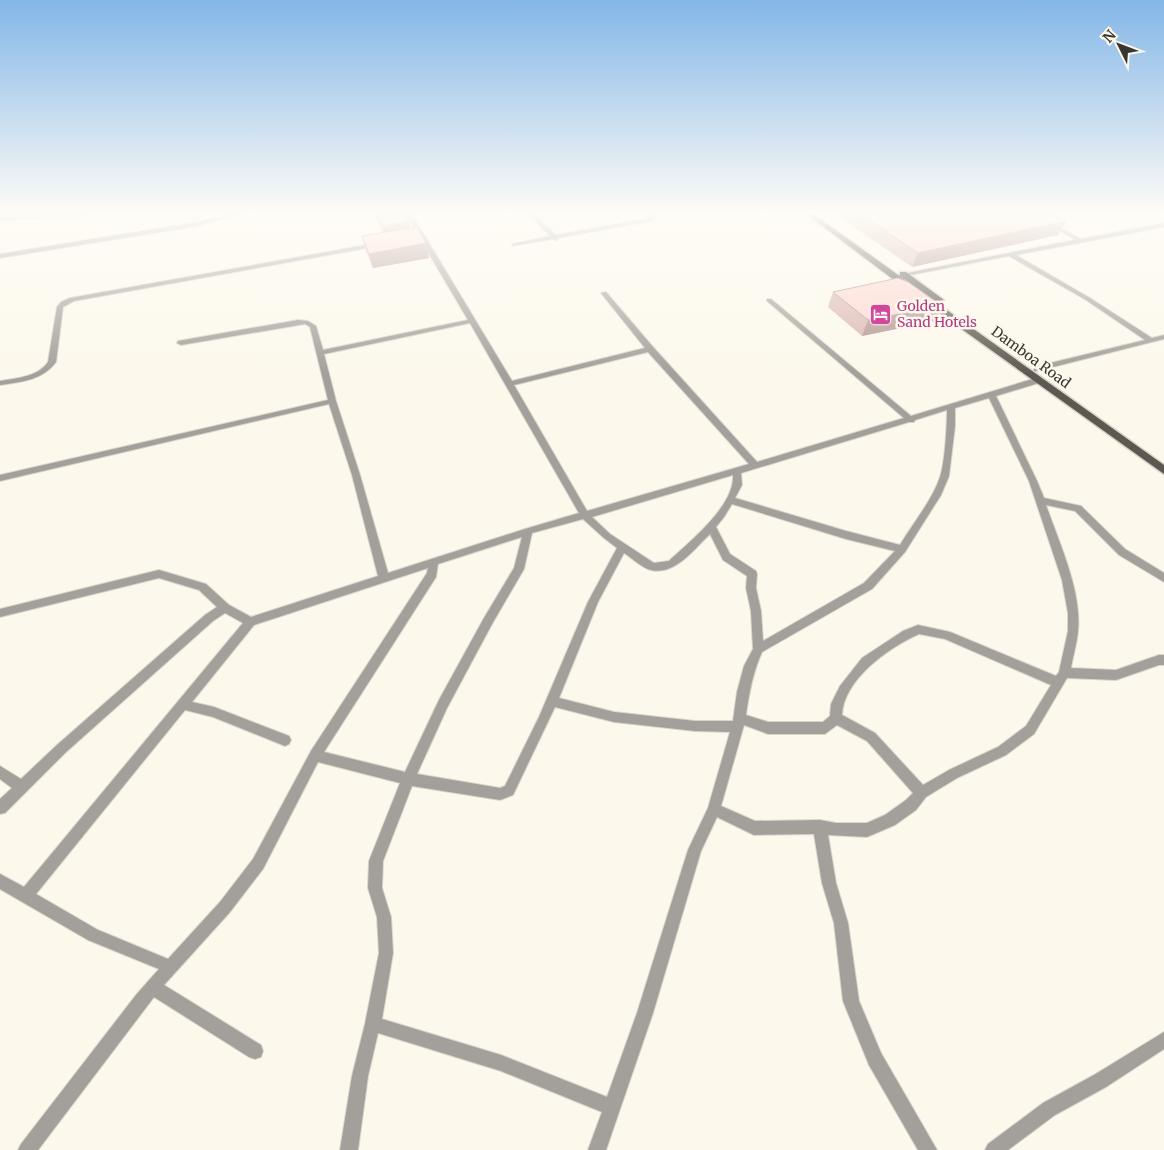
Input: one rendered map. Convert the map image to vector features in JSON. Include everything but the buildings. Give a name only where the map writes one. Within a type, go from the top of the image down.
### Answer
[{"type":"main road","name":"Damboa Road","points":[[887,267],[1164,460]]},
{"type":"main road","name":"Damboa Road","points":[[888,267],[1039,380],[1164,470]]},
{"type":"street","points":[[0,383],[39,374],[49,369],[52,362],[60,307],[63,303],[72,299],[252,267]]},
{"type":"street","points":[[440,267],[510,384],[584,515],[606,536],[652,567],[672,564],[711,527],[730,500],[738,485],[737,471]]},
{"type":"street","points":[[899,275],[943,267]]},
{"type":"street","points":[[1032,267],[1088,299],[1150,340]]},
{"type":"street","points":[[604,293],[650,349],[755,465]]},
{"type":"street","points":[[769,300],[911,420]]},
{"type":"street","points":[[320,353],[472,321]]},
{"type":"street","points":[[181,343],[306,322],[313,326],[332,400],[356,475],[384,578]]},
{"type":"street","points":[[1036,369],[1164,336]]},
{"type":"street","points":[[510,384],[650,349]]},
{"type":"street","points":[[26,896],[250,622],[528,531],[911,420],[1039,380]]},
{"type":"street","points":[[714,809],[754,828],[820,827],[836,830],[867,830],[890,820],[912,805],[922,793],[953,774],[1002,751],[1030,730],[1062,678],[1073,631],[1073,613],[1067,580],[1033,481],[991,394]]},
{"type":"street","points":[[0,478],[332,400]]},
{"type":"street","points":[[758,649],[868,586],[902,549],[936,495],[945,476],[951,426],[951,407]]},
{"type":"street","points":[[730,500],[846,535],[902,549]]},
{"type":"street","points":[[1040,501],[1078,508],[1122,552],[1164,578]]},
{"type":"street","points":[[597,1150],[613,1108],[695,850],[714,809],[739,722],[743,692],[750,666],[758,649],[756,611],[751,588],[752,574],[726,556],[711,527]]},
{"type":"street","points":[[349,1150],[360,1076],[374,1024],[386,953],[384,917],[375,888],[376,861],[408,779],[443,704],[488,620],[519,569],[528,531]]},
{"type":"street","points":[[315,755],[408,779],[500,794],[509,790],[514,783],[551,701],[593,602],[623,546]]},
{"type":"street","points":[[27,1150],[153,987],[225,907],[258,864],[278,830],[315,755],[432,574],[433,561]]},
{"type":"street","points":[[0,613],[160,574],[202,588],[225,608],[250,622]]},
{"type":"street","points":[[0,808],[61,749],[145,674],[209,618],[225,608]]},
{"type":"street","points":[[551,701],[614,717],[695,726],[739,722],[768,728],[825,728],[836,718],[837,704],[844,690],[866,661],[884,648],[918,629],[946,635],[1062,678],[1116,675],[1158,660],[1164,660]]},
{"type":"street","points":[[184,705],[214,712],[285,740]]},
{"type":"street","points":[[836,718],[871,737],[922,793]]},
{"type":"street","points":[[0,772],[22,787]]},
{"type":"street","points":[[820,827],[830,883],[841,923],[851,1001],[875,1059],[928,1150]]},
{"type":"street","points":[[0,881],[93,935],[171,967]]},
{"type":"street","points":[[153,987],[255,1051]]},
{"type":"street","points":[[374,1024],[501,1063],[613,1108]]},
{"type":"street","points":[[994,1150],[1049,1109],[1100,1081],[1164,1040]]},
{"type":"place","name":"Golden Sand Hotels","points":[[881,314]]}]
